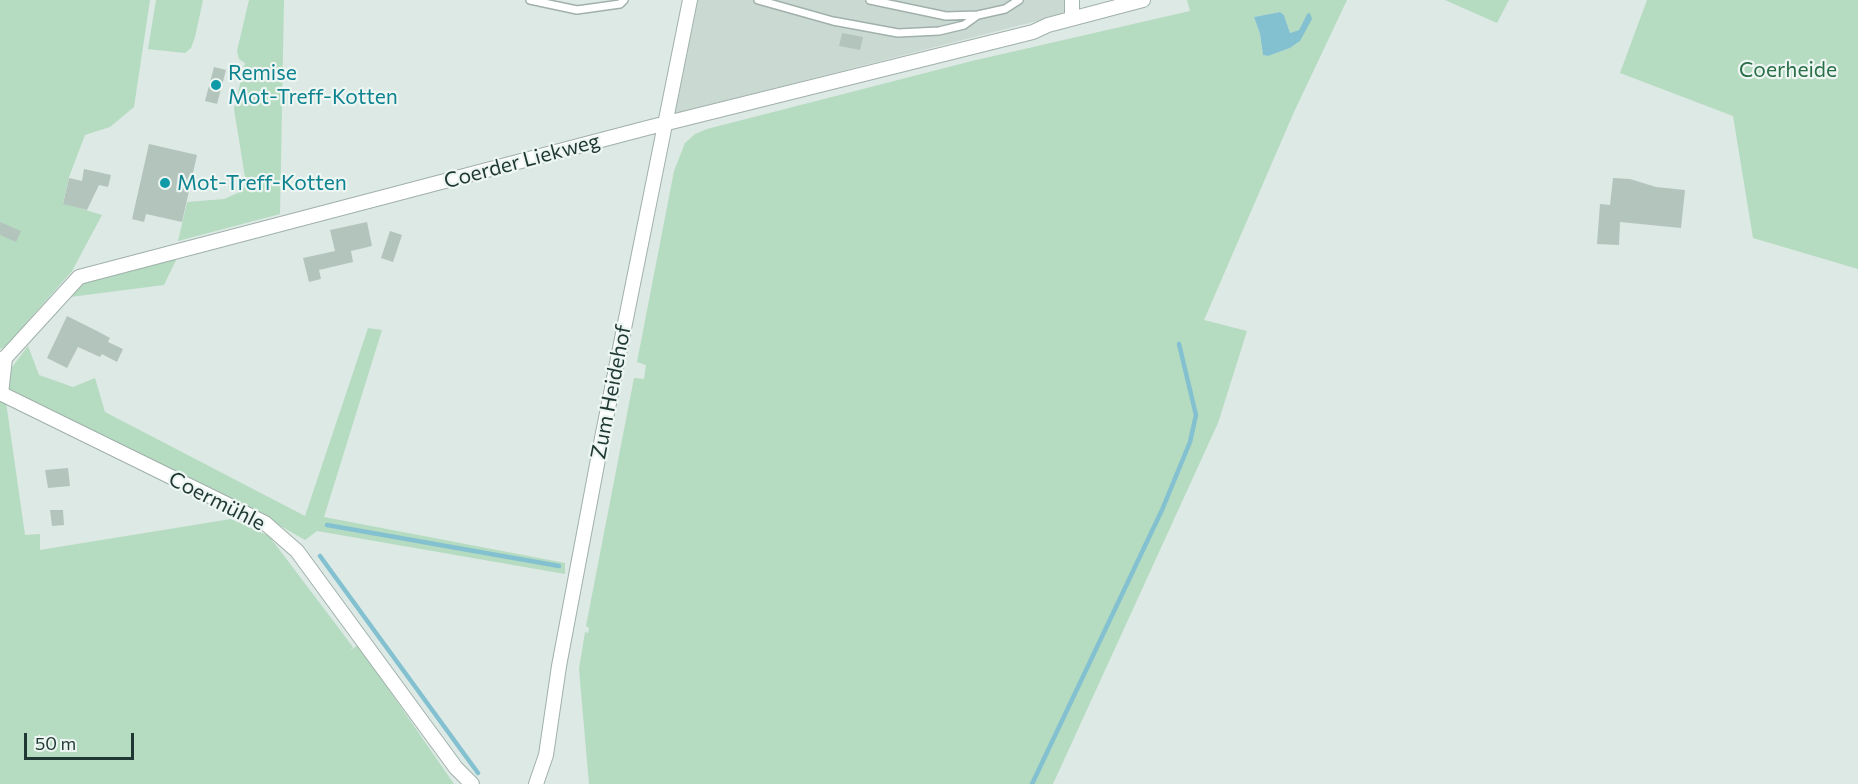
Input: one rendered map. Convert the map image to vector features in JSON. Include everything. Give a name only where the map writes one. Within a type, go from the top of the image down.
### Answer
[{"type":"street","name":"Zum Heidehof","points":[[536,784],[546,755],[563,643],[690,0]]},
{"type":"street","points":[[1072,0],[1072,18]]},
{"type":"street","name":"Coerder Liekweg","points":[[1,394],[2,358],[79,276],[664,124],[1033,32],[1072,18],[1143,0]]},
{"type":"street","name":"Coermühle","points":[[1,394],[265,523],[297,552],[456,768],[472,784]]},
{"type":"lane","points":[[530,0],[577,10],[620,4],[624,0]]},
{"type":"lane","points":[[761,1],[779,0]]},
{"type":"lane","points":[[870,0],[946,16],[978,15],[1005,9],[1019,0]]},
{"type":"lane","points":[[761,1],[833,21],[898,33],[939,31],[964,25],[978,15]]},
{"type":"shaded area","points":[[697,0],[1067,0],[1064,14],[674,114]]},
{"type":"green space","points":[[0,0],[150,0],[134,107],[110,127],[85,135],[69,177],[63,203],[102,215],[72,271],[5,347],[0,349]]},
{"type":"green space","points":[[156,0],[203,0],[195,37],[191,48],[185,53],[148,49]]},
{"type":"green space","points":[[249,0],[284,0],[280,214],[178,241],[187,202],[224,199],[240,192],[246,183],[234,109],[245,63],[239,59],[237,51]]},
{"type":"green space","points":[[1187,0],[1347,0],[1294,112],[1204,320],[1247,331],[1218,423],[1053,784],[589,784],[579,669],[585,632],[588,633],[589,628],[586,626],[634,378],[644,379],[646,365],[637,362],[674,171],[685,143],[695,134],[707,129],[972,61],[1190,11]],"holes":[[[1280,12],[1284,15],[1290,33],[1299,30],[1307,14],[1300,41],[1290,48],[1268,56],[1263,55],[1260,34],[1254,17]]]},
{"type":"green space","points":[[1445,0],[1509,0],[1497,23]]},
{"type":"green space","name":"Coerheide","points":[[1647,0],[1858,0],[1858,269],[1753,238],[1733,116],[1620,73]]},
{"type":"green space","points":[[177,258],[164,285],[70,297],[81,281]]},
{"type":"green space","points":[[368,328],[382,330],[324,517],[565,563],[565,574],[317,531],[305,540],[265,517],[5,387],[7,374],[28,346],[39,375],[73,387],[95,378],[105,412],[305,516]]},
{"type":"green space","points":[[0,401],[6,402],[25,535],[40,534],[40,550],[231,519],[269,536],[353,647],[349,651],[358,645],[454,784],[0,784]]},
{"type":"water","points":[[1280,12],[1284,15],[1290,33],[1299,30],[1307,14],[1310,13],[1312,19],[1300,41],[1290,48],[1268,56],[1263,55],[1260,34],[1254,17]]},
{"type":"building","points":[[842,33],[863,37],[860,50],[839,46]]},
{"type":"building","name":"Remise Mot-Treff-Kotten","points":[[214,67],[226,70],[217,104],[205,101]]},
{"type":"building","name":"Mot-Treff-Kotten","points":[[149,144],[197,155],[182,222],[146,214],[144,222],[132,219]]},
{"type":"building","points":[[84,169],[111,175],[108,187],[99,185],[87,210],[63,204],[69,178],[82,181]]},
{"type":"building","points":[[1613,178],[1630,179],[1656,187],[1685,190],[1681,228],[1620,222],[1619,245],[1597,244],[1600,204],[1610,205]]},
{"type":"building","points":[[0,222],[21,231],[16,242],[0,235]]},
{"type":"building","points":[[367,222],[372,246],[351,251],[353,262],[319,270],[321,279],[309,282],[303,258],[335,251],[330,230]]},
{"type":"building","points":[[390,231],[402,235],[393,262],[381,258]]},
{"type":"building","points":[[67,316],[110,338],[108,342],[123,349],[117,362],[102,354],[100,357],[78,347],[67,368],[47,358]]},
{"type":"building","points":[[68,468],[70,486],[48,488],[45,470]]},
{"type":"building","points":[[50,510],[63,510],[64,525],[52,526]]},
{"type":"waterway","points":[[1032,784],[1162,510],[1190,442],[1196,415],[1179,344]]},
{"type":"waterway","points":[[327,525],[559,566]]},
{"type":"waterway","points":[[320,556],[478,773]]},
{"type":"place","name":"Remise Mot-Treff-Kotten","points":[[216,85]]},
{"type":"place","name":"Mot-Treff-Kotten","points":[[165,183]]}]
